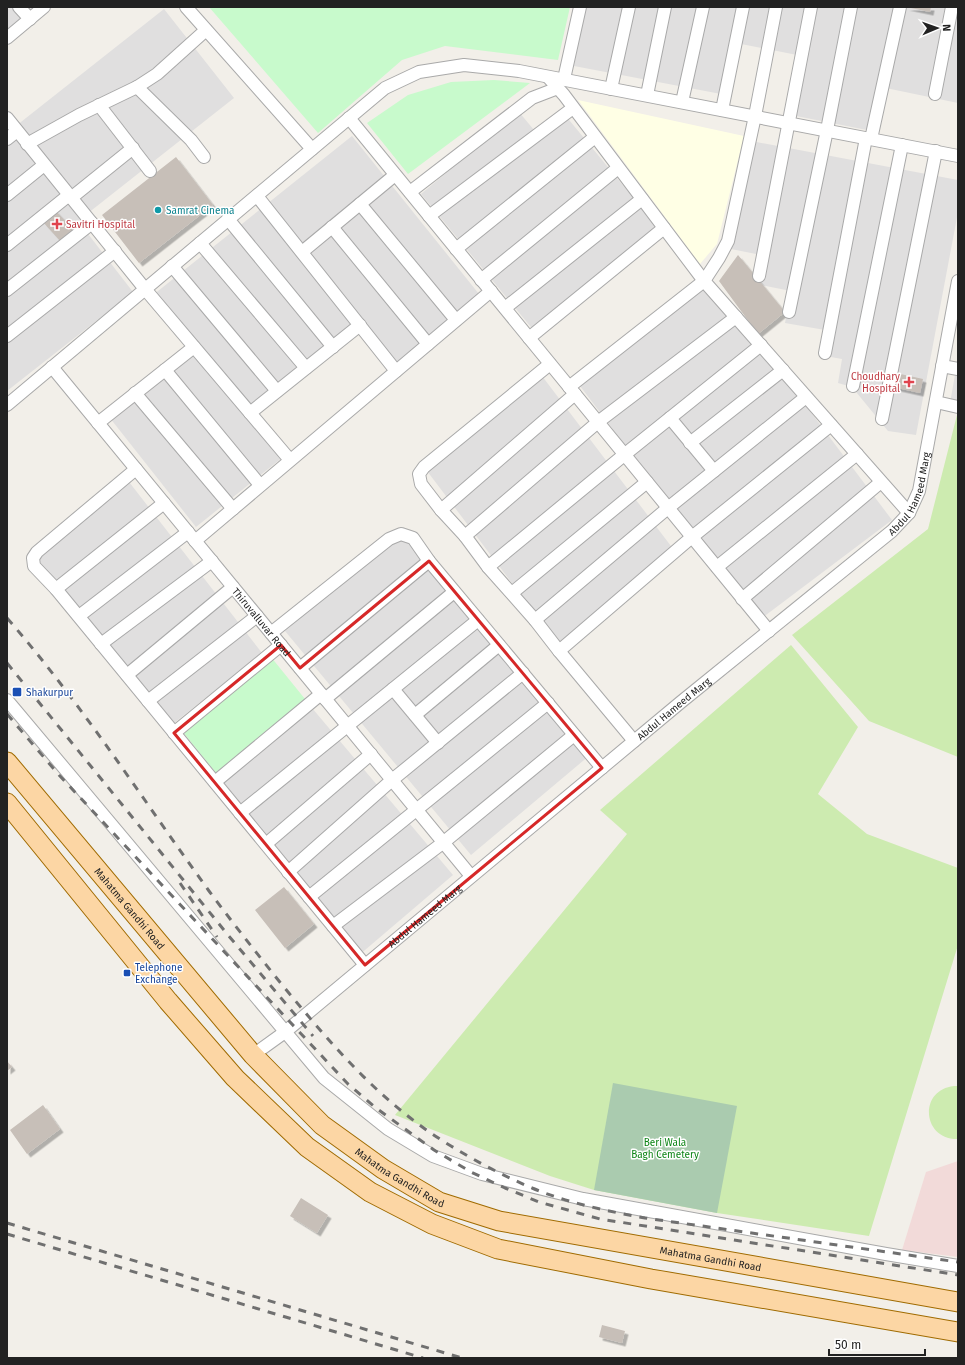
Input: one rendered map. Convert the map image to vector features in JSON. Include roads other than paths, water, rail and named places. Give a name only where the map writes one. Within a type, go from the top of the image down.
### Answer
[{"type":"main road","name":"Mahatma Gandhi Road","points":[[7,762],[253,1055],[322,1125],[383,1169],[439,1202],[499,1221],[958,1302]]},
{"type":"main road","points":[[7,803],[168,1001],[235,1078],[307,1147],[370,1192],[432,1224],[498,1249],[651,1279],[958,1332]]},
{"type":"street","points":[[19,7],[30,19]]},
{"type":"street","points":[[7,38],[44,7]]},
{"type":"street","points":[[186,7],[312,149]]},
{"type":"street","points":[[580,7],[561,84],[573,108],[704,281],[909,514]]},
{"type":"street","points":[[611,88],[629,7]]},
{"type":"street","points":[[647,95],[665,7]]},
{"type":"street","points":[[682,102],[702,7]]},
{"type":"street","points":[[722,110],[743,7]]},
{"type":"street","points":[[441,510],[572,391],[704,281],[728,241],[755,116],[776,7]]},
{"type":"street","points":[[759,276],[811,7]]},
{"type":"street","points":[[789,312],[851,7]]},
{"type":"street","points":[[825,353],[868,138],[900,7]]},
{"type":"street","points":[[935,94],[952,7]]},
{"type":"street","points":[[28,144],[137,87],[157,74],[206,30]]},
{"type":"street","points":[[7,405],[385,88],[419,72],[464,65],[520,71],[548,77],[561,84],[611,88],[958,156]]},
{"type":"street","points":[[410,192],[532,98],[561,84]]},
{"type":"street","points":[[137,87],[191,140],[204,157]]},
{"type":"street","points":[[99,106],[150,171]]},
{"type":"street","points":[[429,216],[573,108]]},
{"type":"street","points":[[7,118],[145,289],[290,460]]},
{"type":"street","points":[[349,118],[769,631]]},
{"type":"street","points":[[7,139],[17,130]]},
{"type":"street","points":[[456,249],[595,137]]},
{"type":"street","points":[[853,386],[902,145]]},
{"type":"street","points":[[7,245],[133,148]]},
{"type":"street","points":[[882,419],[936,151]]},
{"type":"street","points":[[7,194],[44,164]]},
{"type":"street","points":[[481,280],[618,168]]},
{"type":"street","points":[[302,252],[395,175]]},
{"type":"street","points":[[257,196],[396,371]]},
{"type":"street","points":[[505,308],[642,199]]},
{"type":"street","points":[[360,204],[456,320]]},
{"type":"street","points":[[228,219],[333,347]]},
{"type":"street","points":[[7,290],[92,223]]},
{"type":"street","points":[[332,227],[428,344]]},
{"type":"street","points":[[529,338],[664,228]]},
{"type":"street","points":[[200,243],[306,368]]},
{"type":"street","points":[[7,336],[115,251]]},
{"type":"street","points":[[172,266],[277,391]]},
{"type":"street","name":"Abdul Hameed Marg","points":[[253,1055],[285,1032],[634,741],[892,531],[909,514],[919,491],[942,366],[953,332],[958,281]]},
{"type":"street","points":[[79,616],[191,536],[233,509],[490,291]]},
{"type":"street","points":[[465,536],[598,422],[736,317]]},
{"type":"street","points":[[250,413],[360,325]]},
{"type":"street","points":[[488,567],[624,454],[761,345]]},
{"type":"street","points":[[98,423],[194,346]]},
{"type":"street","points":[[550,364],[424,467],[419,474],[422,484],[441,510],[465,536],[488,567],[535,620],[634,741]]},
{"type":"street","points":[[942,366],[958,369]]},
{"type":"street","name":"Thiruvalluvar Road","points":[[52,367],[471,876]]},
{"type":"street","points":[[165,370],[260,485]]},
{"type":"street","points":[[690,443],[783,370]]},
{"type":"street","points":[[135,393],[233,509]]},
{"type":"street","points":[[535,620],[668,508],[806,396]]},
{"type":"street","points":[[936,402],[958,406]]},
{"type":"street","points":[[670,418],[714,471]]},
{"type":"street","points":[[559,651],[692,537],[831,425]]},
{"type":"street","points":[[717,567],[857,454]]},
{"type":"street","points":[[136,469],[37,552],[33,558],[34,566],[79,616],[365,965]]},
{"type":"street","points":[[512,594],[647,482]]},
{"type":"street","points":[[742,599],[881,482]]},
{"type":"street","points":[[56,589],[164,502]]},
{"type":"street","points":[[271,633],[389,539],[401,534],[413,538],[454,592],[602,768]]},
{"type":"street","points":[[101,644],[212,561]]},
{"type":"street","points":[[300,668],[429,561]]},
{"type":"street","points":[[126,675],[233,587]]},
{"type":"street","points":[[215,782],[454,592]]},
{"type":"street","points":[[148,701],[257,616]]},
{"type":"street","points":[[240,813],[478,620]]},
{"type":"street","points":[[174,733],[281,645]]},
{"type":"street","points":[[415,715],[499,645]]},
{"type":"street","points":[[288,872],[392,780],[523,673]]},
{"type":"street","points":[[394,689],[438,743]]},
{"type":"street","points":[[7,700],[324,1078],[388,1129],[433,1156],[482,1174],[583,1199],[958,1266]]},
{"type":"street","points":[[309,898],[548,703]]},
{"type":"street","points":[[333,926],[444,842],[574,735]]},
{"type":"street","points":[[266,844],[371,754]]},
{"type":"railway","points":[[7,618],[61,684],[209,891],[279,981],[358,1071],[379,1092],[425,1129],[471,1158],[511,1179],[560,1198],[588,1206],[645,1218],[958,1262]]},
{"type":"railway","points":[[7,663],[228,935],[313,1036]]},
{"type":"railway","points":[[7,714],[59,775],[348,1084],[376,1108],[434,1150],[471,1172],[539,1202],[600,1219],[958,1275]]},
{"type":"railway","points":[[180,883],[217,937]]},
{"type":"railway","points":[[7,1223],[462,1358]]},
{"type":"railway","points":[[7,1234],[423,1358]]},
{"type":"place","name":"Samrat Cinema","points":[[158,210]]},
{"type":"place","name":"Savitri Hospital","points":[[57,224]]},
{"type":"place","name":"Choudhary Hospital","points":[[909,382]]},
{"type":"place","name":"Shakurpur","points":[[17,692]]},
{"type":"place","name":"Telephone Exchange","points":[[127,973]]},
{"type":"park label","name":"Beri Wala Bagh Cemetery","points":[[665,1148]]}]
